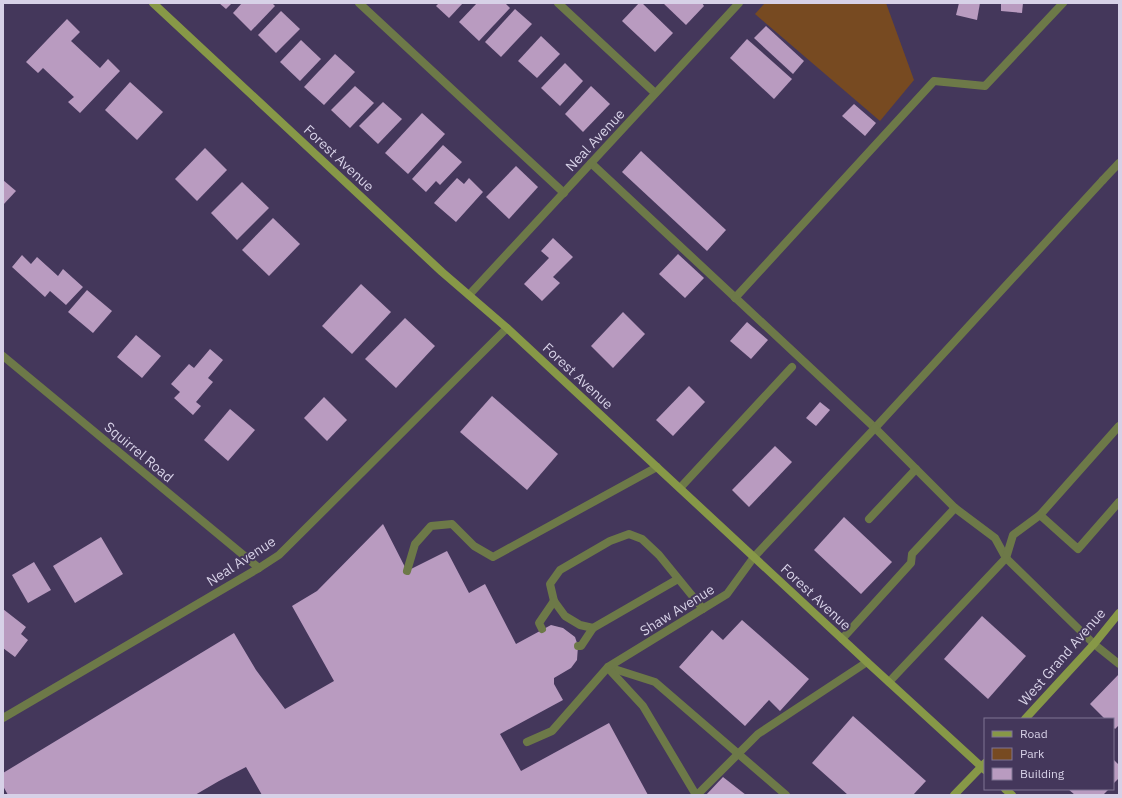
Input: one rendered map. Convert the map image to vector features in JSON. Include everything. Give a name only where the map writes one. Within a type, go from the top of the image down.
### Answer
[{"type":"street","name":"Forest Avenue","points":[[154,3],[442,272],[508,328],[842,639],[984,766]]},
{"type":"street","points":[[359,3],[564,192]]},
{"type":"street","points":[[558,3],[655,93]]},
{"type":"street","name":"Neal Avenue","points":[[470,295],[739,3]]},
{"type":"street","points":[[735,298],[934,81],[985,86],[1063,3]]},
{"type":"street","points":[[591,163],[875,428],[955,508],[995,538],[1006,558],[1094,644],[1119,664]]},
{"type":"street","name":"Shaw Avenue","points":[[527,742],[552,732],[608,667],[727,594],[754,557],[1119,163]]},
{"type":"street","name":"Neal Avenue","points":[[3,718],[279,555],[508,328]]},
{"type":"street","name":"Squirrel Road","points":[[3,356],[259,568]]},
{"type":"street","points":[[680,488],[792,367]]},
{"type":"street","points":[[889,682],[1006,558],[1013,535],[1040,515],[1119,426]]},
{"type":"street","points":[[407,571],[415,544],[431,526],[452,524],[474,546],[493,558],[657,467]]},
{"type":"street","points":[[869,519],[916,469]]},
{"type":"street","points":[[1040,515],[1078,549],[1119,502]]},
{"type":"street","points":[[842,639],[911,563],[912,554],[955,508]]},
{"type":"street","points":[[593,628],[580,625],[565,616],[554,601],[550,584],[560,570],[610,541],[629,534],[642,539],[658,555],[703,609]]},
{"type":"street","points":[[578,646],[581,646],[593,628],[678,579]]},
{"type":"street","points":[[542,628],[539,623],[541,618],[554,601]]},
{"type":"street","name":"West Grand Avenue","points":[[1026,718],[1094,644],[1119,613]]},
{"type":"street","points":[[608,667],[643,706],[696,795],[758,734],[867,662]]},
{"type":"street","points":[[608,667],[655,682],[786,795]]},
{"type":"street","points":[[954,795],[984,766]]},
{"type":"green space","points":[[765,3],[886,3],[914,80],[880,121],[755,14]]},
{"type":"building","points":[[219,3],[232,3],[226,9]]},
{"type":"building","points":[[242,3],[272,3],[275,6],[251,31],[233,13]]},
{"type":"building","points":[[439,3],[463,3],[449,18],[436,6]]},
{"type":"building","points":[[477,3],[505,3],[510,8],[479,41],[459,22]]},
{"type":"building","points":[[639,3],[642,3],[673,33],[655,52],[622,21]]},
{"type":"building","points":[[663,3],[702,3],[704,6],[686,25]]},
{"type":"building","points":[[959,3],[980,3],[977,20],[956,15]]},
{"type":"building","points":[[1001,3],[1023,3],[1022,13],[1001,11]]},
{"type":"building","points":[[515,9],[532,24],[501,57],[485,42]]},
{"type":"building","points":[[281,11],[300,29],[276,53],[258,35]]},
{"type":"building","points":[[67,19],[80,32],[71,41],[100,68],[108,59],[120,71],[80,113],[68,102],[74,97],[43,68],[38,73],[26,62]]},
{"type":"building","points":[[766,26],[804,61],[793,74],[754,38]]},
{"type":"building","points":[[541,36],[560,54],[537,78],[518,61]]},
{"type":"building","points":[[747,39],[792,79],[774,99],[730,58]]},
{"type":"building","points":[[301,40],[321,59],[300,81],[280,62]]},
{"type":"building","points":[[335,54],[355,72],[324,105],[304,87]]},
{"type":"building","points":[[565,63],[583,81],[560,106],[541,88]]},
{"type":"building","points":[[130,82],[163,112],[137,140],[105,110]]},
{"type":"building","points":[[355,86],[374,103],[350,128],[331,110]]},
{"type":"building","points":[[591,86],[610,104],[583,132],[565,114]]},
{"type":"building","points":[[383,102],[402,119],[378,144],[359,126]]},
{"type":"building","points":[[854,104],[876,123],[865,136],[842,116]]},
{"type":"building","points":[[422,113],[445,134],[408,174],[385,153]]},
{"type":"building","points":[[443,145],[462,162],[440,185],[436,181],[426,192],[412,179]]},
{"type":"building","points":[[205,148],[227,170],[197,201],[175,179]]},
{"type":"building","points":[[641,151],[726,230],[707,251],[622,172]]},
{"type":"building","points":[[516,166],[538,187],[509,219],[486,197]]},
{"type":"building","points":[[457,178],[464,184],[469,178],[483,192],[456,222],[434,203]]},
{"type":"building","points":[[3,180],[16,191],[3,205]]},
{"type":"building","points":[[242,182],[269,208],[237,240],[211,213]]},
{"type":"building","points":[[273,218],[300,244],[269,276],[242,250]]},
{"type":"building","points":[[553,238],[573,257],[553,277],[560,283],[542,301],[524,284],[549,258],[541,251]]},
{"type":"building","points":[[678,254],[704,278],[685,298],[659,274]]},
{"type":"building","points":[[22,255],[31,264],[37,257],[58,276],[63,269],[83,287],[66,305],[50,291],[45,297],[12,267]]},
{"type":"building","points":[[361,284],[391,312],[352,354],[322,326]]},
{"type":"building","points":[[87,290],[112,311],[93,333],[68,312]]},
{"type":"building","points":[[623,312],[645,334],[613,368],[591,346]]},
{"type":"building","points":[[405,318],[435,346],[396,388],[365,359]]},
{"type":"building","points":[[747,322],[768,340],[751,359],[730,341]]},
{"type":"building","points":[[136,335],[161,356],[142,378],[117,357]]},
{"type":"building","points":[[210,349],[223,360],[208,378],[213,382],[196,402],[201,406],[193,415],[174,398],[180,392],[171,384],[189,364],[194,368]]},
{"type":"building","points":[[689,386],[705,402],[673,436],[656,420]]},
{"type":"building","points":[[492,396],[558,454],[527,490],[460,432]]},
{"type":"building","points":[[324,397],[347,420],[327,441],[304,418]]},
{"type":"building","points":[[820,402],[830,410],[816,426],[806,418]]},
{"type":"building","points":[[230,409],[255,430],[228,461],[204,440]]},
{"type":"building","points":[[775,446],[792,462],[749,507],[732,490]]},
{"type":"building","points":[[844,517],[892,562],[861,594],[814,550]]},
{"type":"building","points":[[383,524],[407,571],[447,551],[469,593],[485,584],[516,644],[551,625],[563,628],[575,637],[578,646],[577,660],[571,668],[554,678],[554,684],[563,700],[500,734],[521,771],[609,723],[648,795],[262,795],[246,767],[195,795],[8,795],[3,786],[3,773],[234,633],[256,670],[285,709],[334,681],[292,606],[317,591]]},
{"type":"building","points":[[101,537],[123,574],[75,603],[53,566]]},
{"type":"building","points":[[34,562],[51,590],[28,603],[12,575]]},
{"type":"building","points":[[3,609],[26,627],[21,634],[28,640],[15,657],[3,648]]},
{"type":"building","points":[[982,616],[1026,656],[988,699],[944,659]]},
{"type":"building","points":[[742,620],[809,679],[780,711],[769,700],[745,726],[679,667],[712,630],[723,640]]},
{"type":"building","points":[[1119,674],[1119,725],[1115,729],[1114,718],[1104,718],[1090,704]]},
{"type":"building","points":[[853,716],[926,781],[913,795],[848,795],[812,763]]},
{"type":"building","points":[[1114,760],[1119,765],[1119,778],[1114,783]]},
{"type":"building","points":[[723,777],[746,795],[706,795]]},
{"type":"building","points":[[1069,790],[1108,790],[1103,795],[1075,795]]}]
